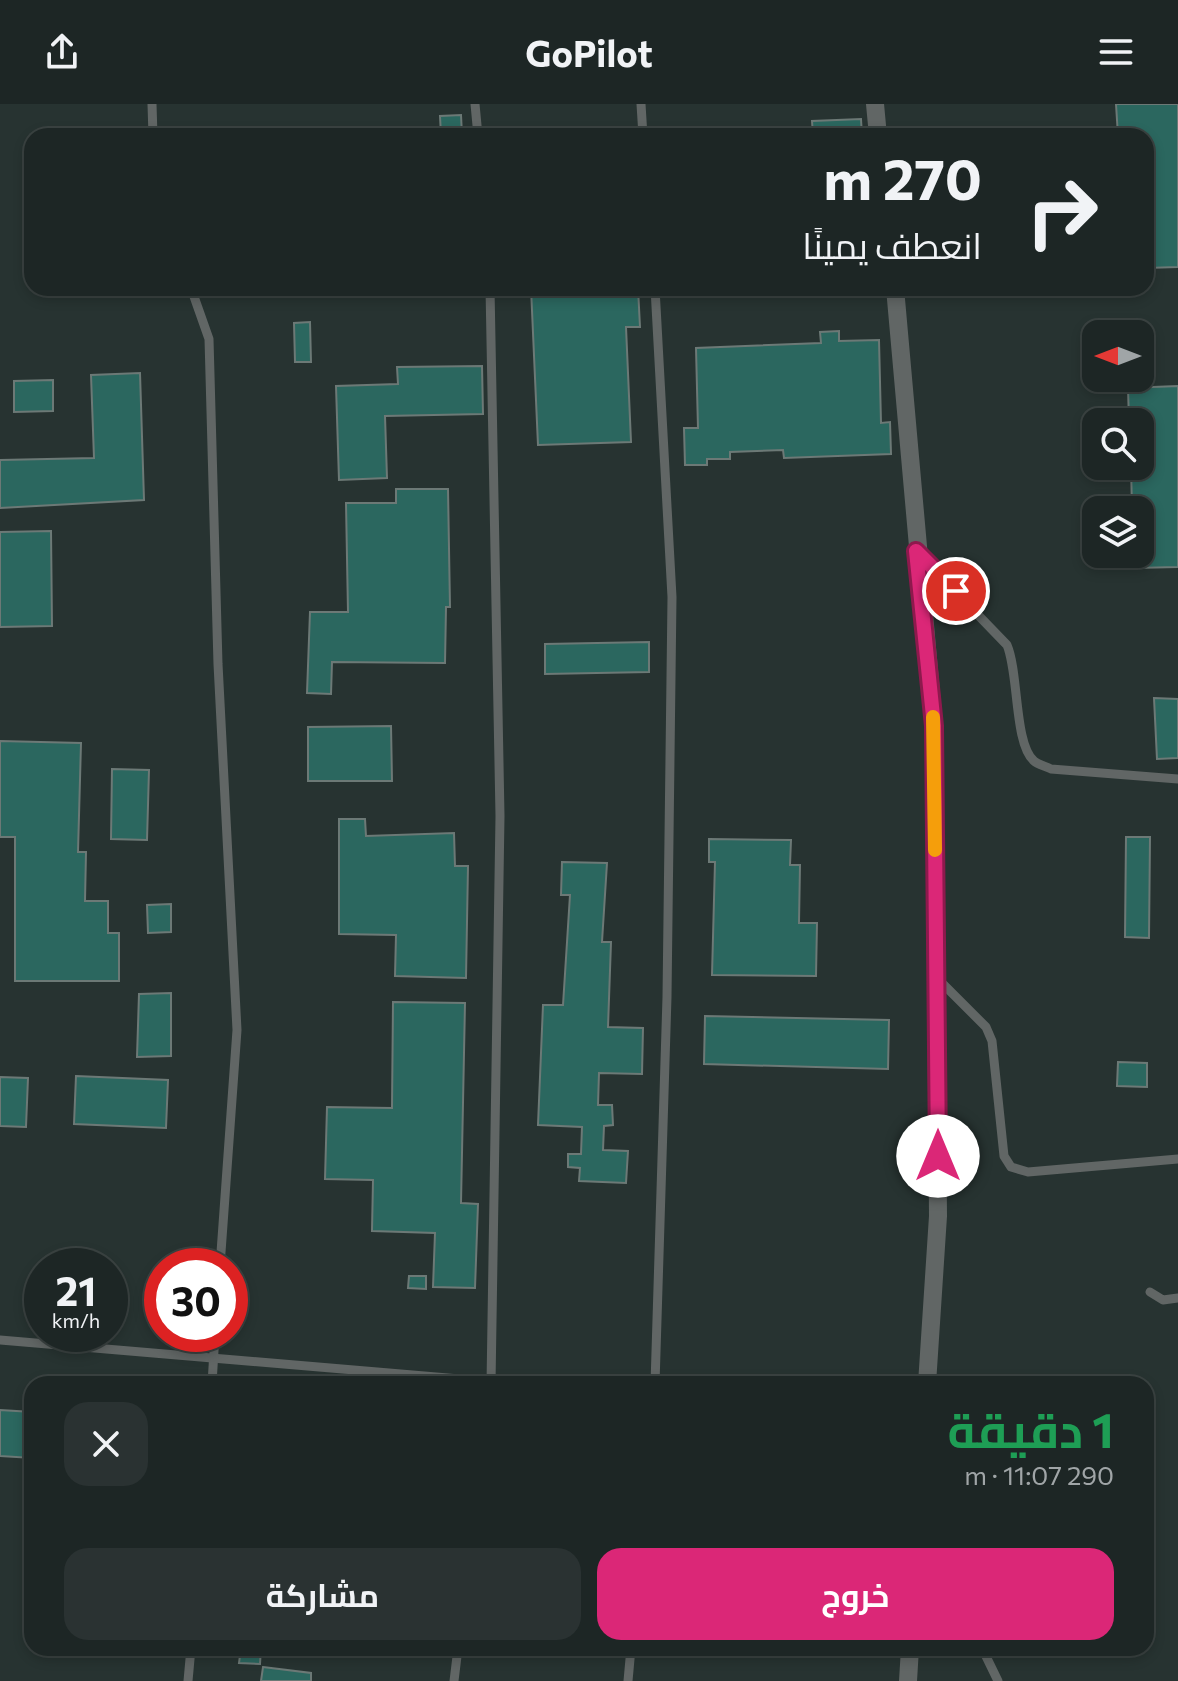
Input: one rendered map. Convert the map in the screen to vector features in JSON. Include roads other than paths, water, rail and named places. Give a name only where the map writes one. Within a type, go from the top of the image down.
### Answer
[{"type":"street","points":[[875,104],[877,128]]},
{"type":"street","points":[[896,296],[909,413],[916,551],[934,726],[938,1216],[928,1376]]},
{"type":"street","points":[[908,1681],[910,1656]]},
{"type":"lane","points":[[152,104],[153,128]]},
{"type":"lane","points":[[475,104],[477,128]]},
{"type":"lane","points":[[641,104],[642,128]]},
{"type":"lane","points":[[194,296],[209,339],[218,664],[237,1030],[221,1248]]},
{"type":"lane","points":[[490,296],[500,801],[491,1376]]},
{"type":"lane","points":[[655,296],[672,597],[667,997],[655,1376]]},
{"type":"lane","points":[[916,551],[1007,645],[1014,662],[1024,748],[1035,762],[1051,769],[1178,779]]},
{"type":"lane","points":[[936,978],[986,1027],[992,1041],[1004,1156],[1011,1167],[1028,1172],[1178,1159]]},
{"type":"lane","points":[[1150,1292],[1163,1300],[1178,1298]]},
{"type":"lane","points":[[0,1340],[416,1376]]},
{"type":"lane","points":[[213,1376],[214,1352]]},
{"type":"lane","points":[[188,1681],[190,1656]]},
{"type":"lane","points":[[454,1681],[457,1656]]},
{"type":"lane","points":[[628,1681],[630,1656]]},
{"type":"lane","points":[[986,1656],[998,1681]]}]
